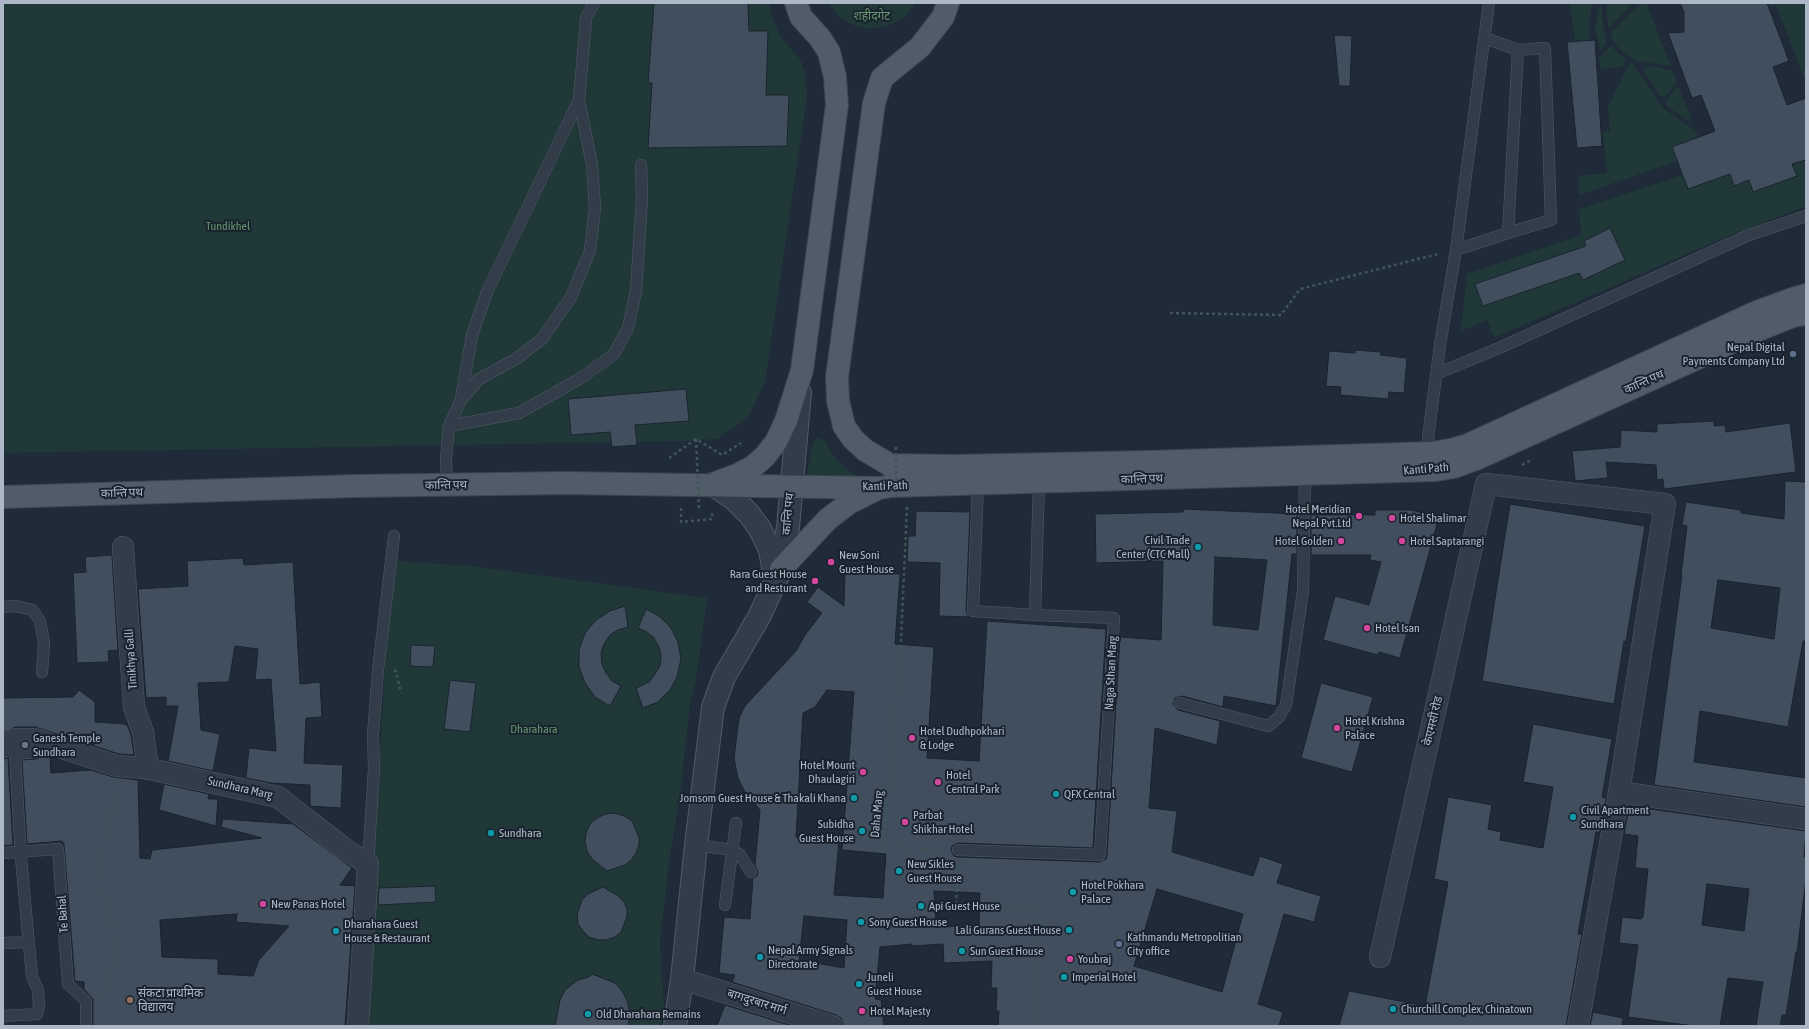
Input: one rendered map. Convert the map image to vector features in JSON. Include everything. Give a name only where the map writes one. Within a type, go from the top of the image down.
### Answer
[{"type":"main road","points":[[712,484],[737,475],[754,466],[773,447],[786,421],[802,370],[837,105],[835,77],[829,52],[820,38],[801,17],[796,3]]},
{"type":"main road","points":[[948,3],[943,17],[920,47],[882,78],[874,103],[837,377],[838,401],[844,426],[853,439],[865,450],[890,465],[1305,466]]},
{"type":"main road","points":[[1434,461],[1759,311],[1806,295]]},
{"type":"main road","name":"कान्ति पथ","points":[[1583,410],[1750,333],[1800,315]]},
{"type":"main road","name":"Kanti Path","points":[[1305,466],[1434,461],[1454,467],[1476,459],[1583,410]]},
{"type":"main road","name":"कान्ति पथ","points":[[978,484],[1039,482],[1305,466]]},
{"type":"main road","name":"कान्ति पथ","points":[[3,497],[566,483],[712,484],[791,488]]},
{"type":"main road","name":"Kanti Path","points":[[791,488],[888,493],[891,486],[978,484]]},
{"type":"main road","points":[[778,576],[828,518],[849,503],[888,493]]},
{"type":"street","points":[[791,488],[802,370]]},
{"type":"street","points":[[1476,459],[1486,484],[1665,504],[1619,792],[1578,1026]]},
{"type":"street","points":[[712,484],[735,500],[749,514],[760,529],[770,550],[774,569],[778,576]]},
{"type":"street","name":"केएमसी रोड","points":[[1380,957],[1486,484]]},
{"type":"street","name":"कान्ति पथ","points":[[675,1026],[682,979],[696,845],[713,707],[724,676],[759,617],[778,576],[788,527],[791,488]]},
{"type":"street","name":"Tinikhya Galli","points":[[123,547],[134,707],[143,732],[148,769]]},
{"type":"street","name":"Sundhara Marg","points":[[8,750],[15,739],[35,739],[117,766],[148,769],[278,797],[345,849],[368,864]]},
{"type":"street","points":[[1619,792],[1806,819]]},
{"type":"street","points":[[358,1026],[368,864]]},
{"type":"street","name":"बागदुरबार मार्ग","points":[[682,979],[832,1026]]},
{"type":"lane","points":[[461,400],[479,379],[516,359],[542,338],[571,297],[590,251],[595,208],[592,165],[579,100],[586,18],[594,3]]},
{"type":"lane","points":[[1434,461],[1428,438],[1436,374],[1456,250],[1489,3]]},
{"type":"lane","points":[[1456,250],[1551,220],[1545,48],[1518,50],[1484,38]]},
{"type":"lane","points":[[1508,234],[1518,50]]},
{"type":"lane","points":[[447,485],[446,459],[449,426],[461,400],[472,335],[487,292],[579,100]]},
{"type":"lane","points":[[449,426],[519,413],[581,378],[614,354],[628,328],[636,290],[642,198],[641,165]]},
{"type":"lane","points":[[1436,374],[1506,345],[1749,235],[1806,216]]},
{"type":"lane","points":[[1180,703],[1268,726],[1279,717],[1286,705],[1303,591],[1305,466]]},
{"type":"lane","points":[[1035,615],[1039,482]]},
{"type":"lane","name":"Naga Sthan Marg","points":[[958,850],[1100,855],[1114,618],[973,611],[978,484]]},
{"type":"lane","points":[[368,864],[374,768],[373,735],[394,536]]},
{"type":"lane","points":[[3,606],[16,606],[32,610],[40,621],[44,642],[42,672]]},
{"type":"lane","points":[[3,1016],[36,1014],[38,1010],[38,990],[32,977],[21,855],[8,750]]},
{"type":"lane","points":[[725,905],[736,823]]},
{"type":"lane","points":[[696,845],[732,850],[740,855],[751,872]]},
{"type":"lane","name":"Te Bahal","points":[[3,853],[21,855],[58,849],[68,984],[86,1001]]},
{"type":"lane","points":[[3,859],[21,855]]},
{"type":"lane","points":[[3,944],[29,942]]},
{"type":"lane","points":[[86,1001],[86,1026]]},
{"type":"path","points":[[1170,313],[1281,315],[1300,289],[1456,250]]},
{"type":"path","points":[[696,439],[722,455],[741,443]]},
{"type":"path","points":[[669,458],[696,439]]},
{"type":"path","points":[[693,508],[699,508],[696,439]]},
{"type":"path","points":[[888,493],[896,447]]},
{"type":"path","name":"Daha Marg","points":[[906,505],[900,663],[883,847],[958,850]]},
{"type":"path","points":[[686,508],[680,508],[681,522],[712,519]]},
{"type":"path","points":[[86,1001],[100,997],[110,984],[112,968],[118,946],[120,926],[111,924],[109,905],[97,888],[96,879],[109,819],[117,801],[117,766]]},
{"type":"path","points":[[958,850],[956,903],[1014,904],[1040,909],[1038,1026]]},
{"type":"green space","name":"Tundikhel","points":[[3,3],[770,3],[772,16],[780,36],[800,59],[805,72],[807,97],[765,382],[748,417],[717,439],[682,441],[3,453]]},
{"type":"green space","name":"शहीदगेट","points":[[828,3],[916,3],[905,17],[890,25],[871,29],[853,25],[839,17]]},
{"type":"green space","points":[[1570,3],[1592,3],[1589,22],[1590,40],[1575,41]]},
{"type":"green space","points":[[1600,3],[1602,3],[1602,18],[1607,42],[1600,51],[1595,27]]},
{"type":"green space","points":[[1607,3],[1634,3],[1609,28]]},
{"type":"green space","points":[[1640,3],[1646,3],[1671,66],[1636,61],[1623,53],[1612,40],[1611,32]]},
{"type":"green space","points":[[1767,3],[1806,3],[1806,83],[1776,5],[1769,8]]},
{"type":"green space","points":[[1611,45],[1626,59],[1622,67],[1601,69],[1599,58]]},
{"type":"green space","points":[[1631,61],[1663,108],[1696,131],[1698,137],[1673,147],[1678,161],[1579,195],[1578,176],[1607,173],[1603,132],[1610,131],[1608,107]]},
{"type":"green space","points":[[1649,66],[1672,70],[1677,83],[1665,97],[1661,97],[1644,72],[1644,69]]},
{"type":"green space","points":[[1678,86],[1691,118],[1688,121],[1667,106],[1665,102]]},
{"type":"green space","points":[[1806,160],[1806,206],[1719,240],[1494,338],[1487,320],[1461,331],[1467,274],[1581,235],[1579,209],[1683,175],[1688,189],[1730,174],[1734,186],[1749,180],[1753,192],[1796,176],[1792,165]]},
{"type":"green space","points":[[819,438],[825,441],[835,458],[849,471],[856,475],[857,481],[806,481],[812,446],[815,439]]},
{"type":"green space","name":"Dharahara","points":[[397,561],[472,566],[707,598],[696,680],[690,704],[680,797],[670,855],[660,941],[664,1008],[660,1026],[365,1026],[386,646]]},
{"type":"building","points":[[654,3],[748,3],[749,31],[768,31],[766,95],[789,95],[787,146],[648,148],[652,83],[648,83]]},
{"type":"building","points":[[1680,3],[1767,3],[1789,61],[1773,67],[1787,105],[1806,98],[1806,160],[1792,164],[1797,176],[1753,192],[1749,180],[1734,186],[1730,174],[1688,189],[1672,147],[1715,131],[1701,95],[1692,98],[1668,33],[1684,32],[1684,12]]},
{"type":"building","points":[[1334,35],[1352,36],[1350,86],[1339,86]]},
{"type":"building","points":[[1595,40],[1602,146],[1577,148],[1567,42]]},
{"type":"building","points":[[1610,228],[1625,260],[1583,280],[1579,273],[1483,306],[1475,284],[1586,246],[1584,241]]},
{"type":"building","points":[[1355,350],[1381,352],[1380,355],[1407,358],[1404,393],[1389,392],[1388,399],[1340,395],[1341,387],[1326,386],[1329,351],[1355,353]]},
{"type":"building","points":[[686,389],[689,421],[635,425],[637,445],[612,447],[610,432],[571,435],[568,399]]},
{"type":"building","points":[[1714,421],[1714,426],[1725,425],[1726,432],[1790,423],[1796,472],[1664,489],[1663,479],[1657,480],[1656,465],[1606,462],[1608,478],[1575,481],[1572,451],[1620,447],[1621,430],[1657,432],[1657,424]]},
{"type":"building","points":[[1785,481],[1806,482],[1806,641],[1803,641],[1788,727],[1700,711],[1694,762],[1806,778],[1806,807],[1654,785],[1682,575],[1687,526],[1682,525],[1686,502],[1741,510],[1741,513],[1784,519]],"holes":[[[1718,580],[1780,588],[1774,639],[1711,628]]]},
{"type":"building","points":[[1510,504],[1645,526],[1614,704],[1482,681]]},
{"type":"building","points":[[1183,509],[1297,514],[1297,554],[1292,554],[1276,706],[1224,696],[1223,707],[1182,696],[1175,698],[1173,704],[1178,710],[1220,721],[1217,745],[1155,728],[1149,808],[1177,811],[1172,852],[1253,876],[1260,856],[1283,864],[1277,883],[1321,896],[1314,922],[1284,914],[1258,1004],[1283,1012],[1279,1026],[998,1026],[999,1011],[996,1011],[997,988],[991,988],[992,961],[944,963],[943,944],[912,946],[912,944],[880,947],[875,999],[881,1000],[884,1026],[844,1026],[841,1018],[836,1015],[732,982],[735,975],[719,973],[724,917],[750,919],[753,878],[757,876],[758,872],[755,865],[760,810],[745,792],[738,778],[734,758],[739,718],[745,706],[796,651],[805,635],[822,613],[807,602],[818,587],[844,606],[845,571],[900,574],[895,644],[934,647],[927,758],[979,761],[987,621],[1106,629],[1093,848],[958,843],[952,846],[951,850],[954,856],[958,857],[1100,862],[1106,859],[1107,855],[1120,637],[1161,640],[1163,561],[1096,563],[1095,514],[1183,512]],"holes":[[[1215,557],[1267,560],[1258,630],[1213,625]],[[827,690],[854,692],[842,850],[886,854],[883,898],[834,895],[839,841],[796,837],[803,713],[815,707]],[[1157,889],[1243,914],[1222,992],[1134,966]],[[934,891],[980,893],[979,925],[936,927]],[[804,916],[847,920],[844,968],[799,960]]]},
{"type":"building","points":[[1375,510],[1411,510],[1439,517],[1400,658],[1379,652],[1378,655],[1323,640],[1335,596],[1369,605],[1381,562],[1370,560],[1371,555],[1311,555],[1311,515],[1375,515]]},
{"type":"building","points":[[916,511],[970,512],[966,611],[969,617],[939,616],[940,563],[907,562],[908,536],[915,536]]},
{"type":"building","points":[[112,555],[118,650],[108,651],[109,662],[77,663],[73,573],[86,572],[85,557]]},
{"type":"building","points":[[243,558],[244,565],[293,562],[300,684],[320,682],[322,717],[306,718],[304,763],[343,765],[341,808],[310,806],[310,785],[271,783],[246,778],[249,748],[276,751],[271,679],[255,680],[258,649],[235,646],[229,682],[198,683],[201,730],[220,734],[213,771],[168,761],[178,706],[166,706],[166,697],[146,698],[138,589],[188,586],[187,561]]},
{"type":"building","points":[[625,606],[628,627],[618,630],[610,635],[604,644],[601,653],[602,664],[606,673],[612,681],[621,686],[610,706],[595,697],[585,683],[579,667],[579,650],[585,633],[596,620],[610,611]]},
{"type":"building","points":[[646,609],[659,616],[671,628],[678,642],[681,659],[677,677],[670,690],[658,702],[643,708],[636,688],[649,682],[660,666],[661,656],[659,647],[654,638],[647,632],[638,628]]},
{"type":"building","points":[[411,645],[435,646],[433,667],[410,666]]},
{"type":"building","points":[[450,680],[476,683],[470,732],[444,729]]},
{"type":"building","name":"Hotel Krishna Palace","points":[[1321,683],[1373,697],[1352,772],[1301,758]]},
{"type":"building","points":[[79,690],[95,702],[95,722],[125,724],[128,727],[131,735],[134,755],[119,754],[94,746],[93,734],[60,735],[35,727],[15,727],[3,733],[3,698],[73,697]]},
{"type":"building","points":[[1533,724],[1612,739],[1602,797],[1606,798],[1600,832],[1596,832],[1578,934],[1582,934],[1566,1026],[1339,1026],[1349,991],[1425,1006],[1448,882],[1434,879],[1448,797],[1492,805],[1488,829],[1501,832],[1500,840],[1543,848],[1553,787],[1523,782]]},
{"type":"building","points":[[45,755],[50,757],[51,773],[91,770],[113,777],[138,780],[140,858],[150,859],[152,850],[262,838],[221,827],[223,819],[293,824],[352,868],[340,885],[355,886],[345,1026],[93,1026],[93,999],[84,989],[84,982],[75,981],[64,845],[62,841],[27,844],[22,760],[36,759]],"holes":[[[237,914],[236,922],[289,926],[259,960],[253,976],[218,974],[218,959],[162,957],[160,920]]]},
{"type":"building","points":[[8,758],[13,845],[3,846],[3,759]]},
{"type":"building","points":[[164,784],[209,794],[208,799],[218,799],[216,826],[159,810]]},
{"type":"building","points":[[1629,806],[1806,831],[1804,857],[1806,857],[1806,879],[1797,953],[1796,952],[1786,1015],[1782,1015],[1780,1026],[1756,1026],[1763,982],[1728,978],[1720,1026],[1694,1026],[1628,1017],[1638,945],[1619,943],[1622,917],[1641,919],[1643,917],[1648,869],[1635,868],[1638,836],[1624,834]],"holes":[[[1707,884],[1749,889],[1744,931],[1702,925]]]},
{"type":"building","points":[[615,813],[632,821],[639,837],[639,845],[636,853],[625,865],[607,871],[592,859],[587,851],[585,842],[586,833],[590,824],[597,818],[605,814]]},
{"type":"building","points":[[435,886],[436,902],[378,905],[379,888]]},
{"type":"building","points":[[603,887],[618,896],[624,902],[627,909],[627,917],[621,932],[615,937],[606,940],[598,940],[589,937],[583,931],[578,924],[577,915],[582,900],[588,894]]},
{"type":"building","points":[[592,974],[615,983],[623,992],[628,1003],[630,1014],[628,1026],[555,1026],[560,1000],[565,990],[578,980],[589,977]]},
{"type":"building","points":[[725,1005],[792,1026],[717,1026]]},
{"type":"building","points":[[1593,1012],[1623,1018],[1622,1026],[1590,1026]]},
{"type":"place","name":"Nepal Digital Payments Company Ltd","points":[[1793,354]]},
{"type":"place","name":"Hotel Meridian Nepal Pvt.Ltd","points":[[1359,516]]},
{"type":"place","name":"Hotel Shalimar","points":[[1392,518]]},
{"type":"place","name":"Hotel Golden","points":[[1341,541]]},
{"type":"place","name":"Hotel Saptarangi","points":[[1402,541]]},
{"type":"place","name":"Civil Trade Center (CTC Mall)","points":[[1198,547]]},
{"type":"place","name":"New Soni Guest House","points":[[831,562]]},
{"type":"place","name":"Rara Guest House and Resturant","points":[[815,581]]},
{"type":"place","name":"Hotel Isan","points":[[1367,628]]},
{"type":"place","name":"Hotel Krishna Palace","points":[[1337,728]]},
{"type":"place","name":"Hotel Dudhpokhari & Lodge","points":[[912,738]]},
{"type":"place","name":"Ganesh Temple Sundhara","points":[[25,745]]},
{"type":"place","name":"Hotel Mount Dhaulagiri","points":[[863,772]]},
{"type":"place","name":"Hotel Central Park","points":[[938,782]]},
{"type":"place","name":"QFX Central","points":[[1056,794]]},
{"type":"place","name":"Jomsom Guest House & Thakali Khana","points":[[854,798]]},
{"type":"place","name":"Civil Apartment Sundhara","points":[[1573,817]]},
{"type":"place","name":"Parbat Shikhar Hotel","points":[[905,822]]},
{"type":"place","name":"Subidha Guest House","points":[[862,831]]},
{"type":"place","name":"Sundhara","points":[[491,833]]},
{"type":"place","name":"New Sikles Guest House","points":[[899,871]]},
{"type":"place","name":"Hotel Pokhara Palace","points":[[1073,892]]},
{"type":"place","name":"New Panas Hotel","points":[[263,904]]},
{"type":"place","name":"Api Guest House","points":[[921,906]]},
{"type":"place","name":"Sony Guest House","points":[[861,922]]},
{"type":"place","name":"Lali Gurans Guest House","points":[[1069,930]]},
{"type":"place","name":"Dharahara Guest House & Restaurant","points":[[336,931]]},
{"type":"place","name":"Kathmandu Metropolitian City office","points":[[1119,944]]},
{"type":"place","name":"Sun Guest House","points":[[962,951]]},
{"type":"place","name":"Nepal Army Signals Directorate","points":[[760,957]]},
{"type":"place","name":"Youbraj","points":[[1070,959]]},
{"type":"place","name":"Imperial Hotel","points":[[1064,977]]},
{"type":"place","name":"Juneli Guest House","points":[[859,984]]},
{"type":"place","name":"संकटा प्राथमिक विद्यालय","points":[[130,1000]]},
{"type":"place","name":"Churchill Complex, Chinatown","points":[[1393,1009]]},
{"type":"place","name":"Hotel Majesty","points":[[862,1011]]},
{"type":"place","name":"Old Dharahara Remains","points":[[588,1014]]}]
